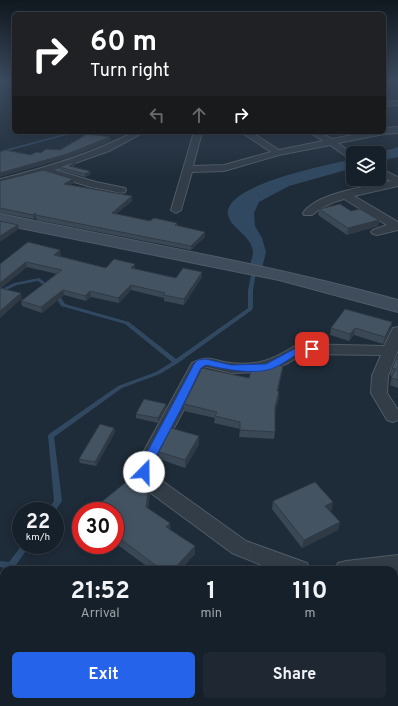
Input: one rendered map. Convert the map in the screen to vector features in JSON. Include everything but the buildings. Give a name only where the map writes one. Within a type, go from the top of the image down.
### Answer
[{"type":"main road","points":[[0,219],[279,275],[326,286],[398,306]]},
{"type":"street","points":[[0,182],[46,171],[87,157],[136,134]]},
{"type":"street","points":[[176,210],[189,169],[198,134]]},
{"type":"street","points":[[248,134],[278,154]]},
{"type":"street","points":[[317,134],[346,153]]},
{"type":"street","points":[[189,169],[224,168],[278,154],[371,134]]},
{"type":"street","points":[[46,171],[95,185],[121,190]]},
{"type":"street","points":[[386,175],[398,182]]},
{"type":"street","points":[[308,213],[310,209],[324,202],[345,195],[398,182]]},
{"type":"street","points":[[345,195],[397,226]]},
{"type":"street","points":[[377,232],[397,226]]},
{"type":"street","points":[[393,416],[379,393],[380,376],[398,331]]},
{"type":"street","points":[[289,566],[239,547],[150,483],[144,472],[148,460],[175,411],[197,366],[202,362],[231,368],[254,368],[268,367],[283,360],[300,349],[390,351]]},
{"type":"street","points":[[381,566],[398,564]]},
{"type":"water","points":[[398,147],[398,157],[386,160],[386,150]]},
{"type":"water","points":[[346,161],[346,170],[289,186],[259,202],[254,213],[255,226],[262,238],[266,252],[262,268],[250,264],[253,254],[252,247],[250,242],[231,222],[229,218],[229,206],[239,196],[256,187],[278,178]]},
{"type":"waterway","points":[[0,152],[68,134]]},
{"type":"waterway","points":[[176,362],[250,309],[251,283],[255,267]]},
{"type":"waterway","points":[[0,292],[16,284],[39,279],[50,288]]},
{"type":"waterway","points":[[56,294],[63,305],[127,323],[176,362]]},
{"type":"waterway","points":[[57,502],[51,436],[120,387],[158,373],[176,362]]},
{"type":"waterway","points":[[0,564],[11,566],[20,554]]},
{"type":"route","points":[[144,472],[148,460],[175,411],[197,366],[202,362],[231,368],[268,367],[283,360],[300,349],[312,349]]}]
